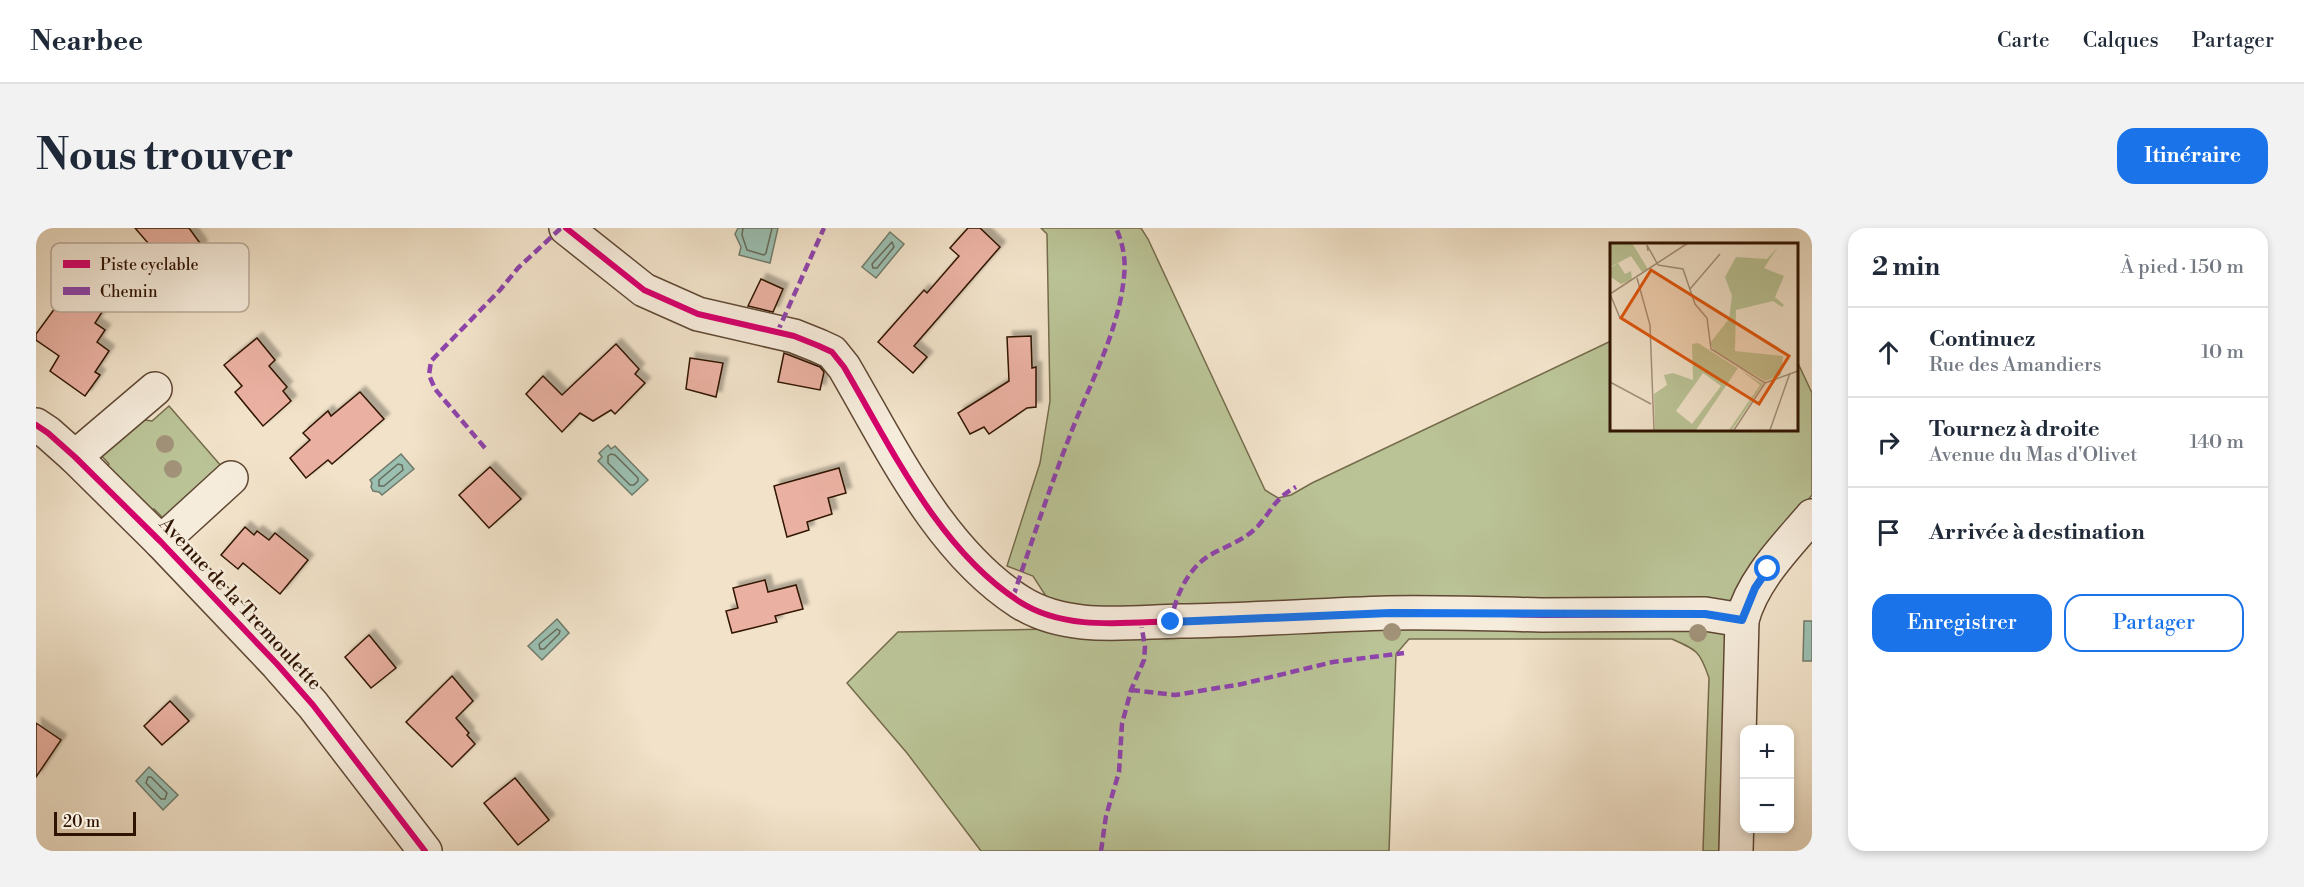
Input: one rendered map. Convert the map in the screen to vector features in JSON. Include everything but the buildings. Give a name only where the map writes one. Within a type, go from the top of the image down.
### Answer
[{"type":"street","points":[[566,228],[630,280],[669,302],[698,314],[795,336],[832,352],[844,367],[916,491],[953,541],[973,564],[994,582],[1023,604],[1050,616],[1084,623],[1226,621],[1390,613],[1705,614],[1742,620]]},
{"type":"street","points":[[75,457],[155,389]]},
{"type":"street","name":"Avenue de la Tremoulette","points":[[36,425],[75,457],[161,542],[313,705],[425,851]]},
{"type":"street","points":[[161,542],[231,478]]},
{"type":"street","points":[[1736,851],[1742,620],[1755,588],[1779,554],[1812,516]]},
{"type":"shaded area","points":[[1041,228],[1141,228],[1265,490],[1278,498],[1291,495],[1610,341],[1610,430],[1797,430],[1797,361],[1812,393],[1812,495],[1772,542],[1729,605],[1228,614],[1051,604],[1033,576],[1007,566],[1040,463],[1050,401],[1047,234]]},
{"type":"shaded area","points":[[169,406],[222,467],[164,519],[154,509],[149,513],[105,469],[109,464],[100,454],[138,419],[152,421]]},
{"type":"shaded area","points":[[1714,624],[1732,639],[1725,851],[1703,851],[1709,678],[1696,652],[1672,639],[1409,639],[1396,654],[1389,851],[981,851],[907,753],[847,683],[898,632]]},
{"type":"water","points":[[738,228],[778,228],[770,263],[739,255],[741,247],[735,234]]},
{"type":"water","points":[[890,232],[904,244],[876,278],[862,267]]},
{"type":"water","points":[[608,445],[611,449],[615,446],[648,480],[632,495],[598,461],[602,457],[599,453]]},
{"type":"water","points":[[401,454],[414,469],[382,495],[373,491],[370,480]]},
{"type":"water","points":[[557,619],[569,633],[542,660],[528,646]]},
{"type":"water","points":[[1804,621],[1812,621],[1812,661],[1803,661]]},
{"type":"water","points":[[149,767],[178,795],[163,810],[136,781]]},
{"type":"marked path","points":[[485,448],[435,389],[429,375],[431,361],[500,290],[518,268],[561,228]]},
{"type":"marked path","points":[[777,333],[824,228]]},
{"type":"marked path","points":[[1013,597],[1059,464],[1112,332],[1121,296],[1125,264],[1116,228]]},
{"type":"marked path","points":[[1171,622],[1179,593],[1195,567],[1210,555],[1253,531],[1278,500],[1296,487]]},
{"type":"marked path","points":[[1101,851],[1106,816],[1119,772],[1122,724],[1131,690],[1144,660],[1145,647],[1141,623]]},
{"type":"marked path","points":[[1131,690],[1175,695],[1242,684],[1333,662],[1404,653]]},
{"type":"cycle path","points":[[566,228],[644,290],[698,314],[794,336],[832,352],[844,367],[899,464],[941,526],[965,555],[991,580],[1020,602],[1058,618],[1119,623],[1445,613],[1705,614],[1742,620]]},
{"type":"cycle path","points":[[36,425],[75,457],[161,542],[277,664],[313,705],[425,851]]},
{"type":"route","points":[[1171,622],[1390,613],[1705,614],[1742,620],[1755,588],[1768,569]]}]
